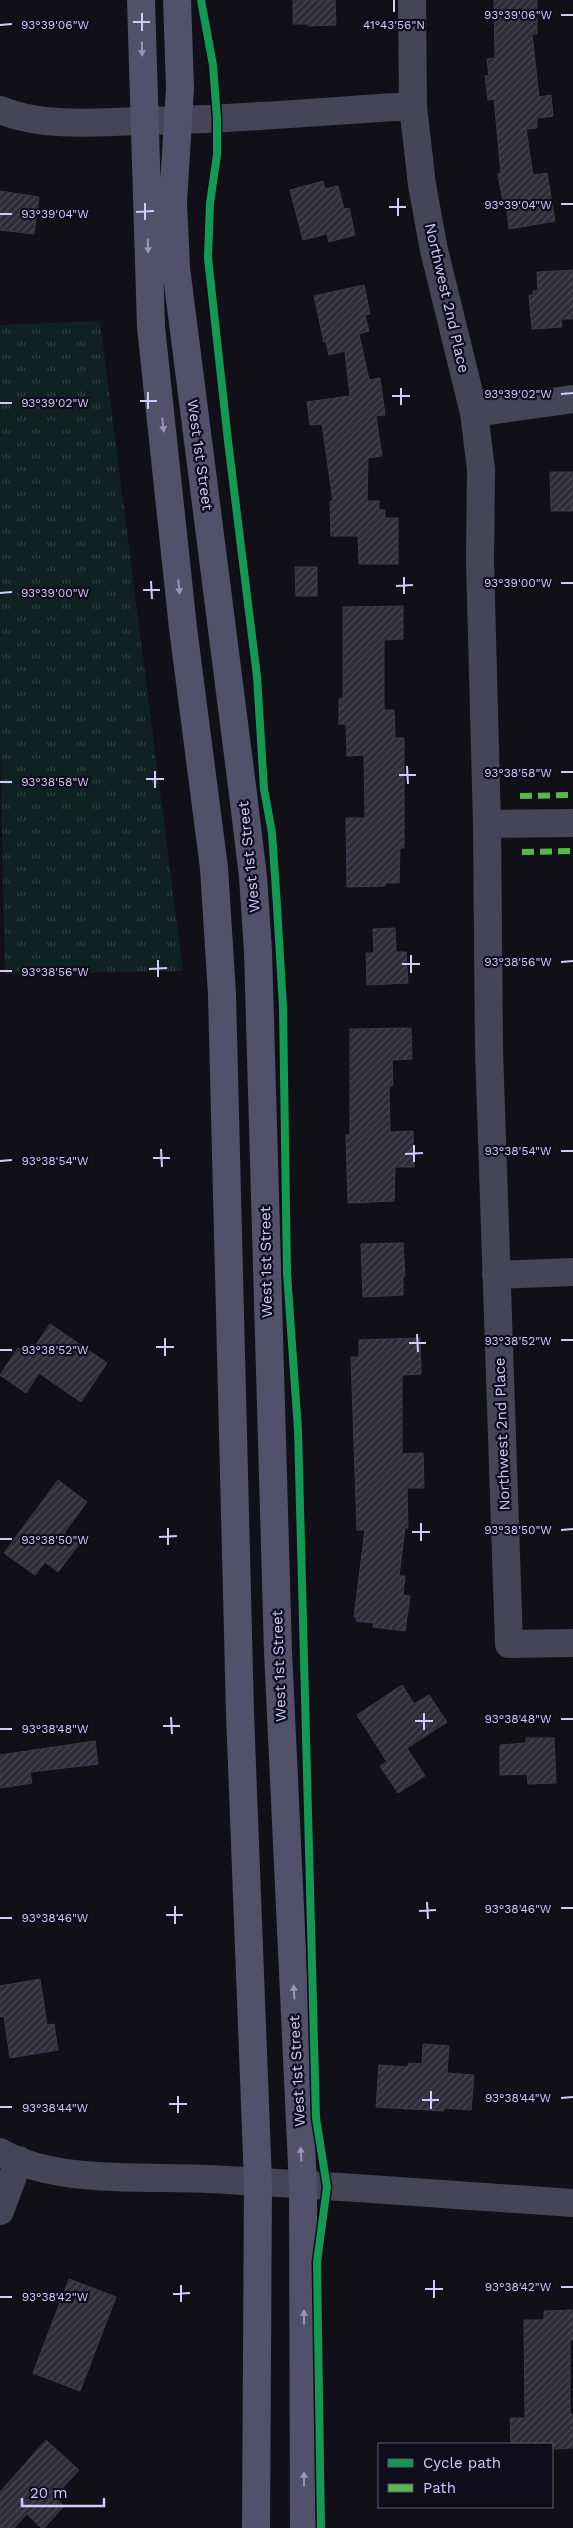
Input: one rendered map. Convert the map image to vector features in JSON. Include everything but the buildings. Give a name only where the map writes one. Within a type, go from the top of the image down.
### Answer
[{"type":"main road","name":"West 1st Street","points":[[141,0],[162,121],[173,202],[176,268],[244,803],[258,951],[278,1650],[280,2184],[256,2528]]},
{"type":"main road","name":"West 1st Street","points":[[177,0],[180,88],[162,121],[151,327],[183,628],[214,868],[222,994],[240,1713],[280,2184],[304,2528]]},
{"type":"street","name":"Northwest 2nd Place","points":[[412,0],[413,106],[422,185],[434,250],[474,413],[481,469],[480,561],[487,824],[489,1050],[509,1644],[573,1643]]},
{"type":"street","points":[[0,110],[19,118],[88,123],[162,121],[413,106]]},
{"type":"street","points":[[474,413],[573,399]]},
{"type":"street","points":[[487,824],[573,823]]},
{"type":"street","points":[[496,1275],[573,1272]]},
{"type":"street","points":[[0,2211],[10,2156],[39,2168],[78,2174],[280,2184],[573,2203]]},
{"type":"green space","points":[[100,321],[183,971],[5,974],[0,744],[0,325]]},
{"type":"marked path","points":[[520,796],[573,795]]},
{"type":"marked path","points":[[522,852],[573,851]]},
{"type":"cycle path","points":[[201,0],[213,65],[217,118],[217,155],[210,203],[208,258],[257,677],[264,789],[272,833],[283,1007],[287,1273],[298,1430],[316,2118],[327,2187],[317,2262],[321,2528]]}]
